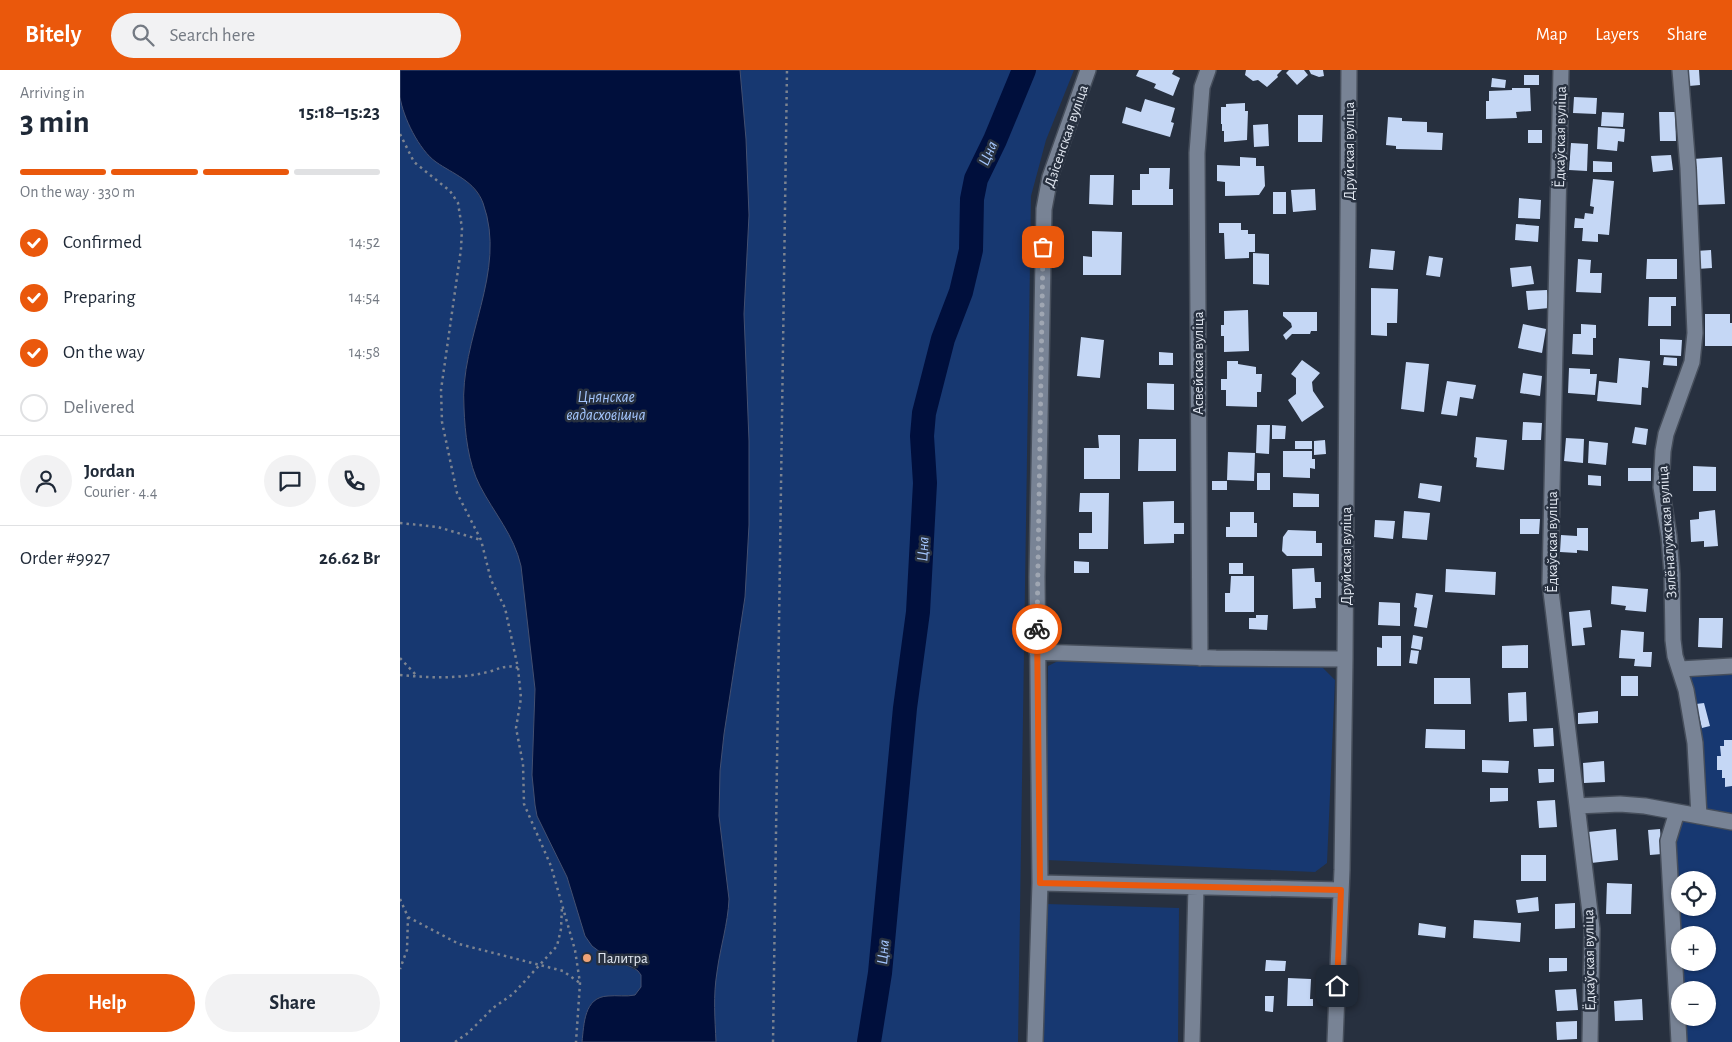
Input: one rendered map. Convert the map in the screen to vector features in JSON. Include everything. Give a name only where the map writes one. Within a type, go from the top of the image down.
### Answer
[{"type":"street","name":"Дзісенская вуліца","points":[[1035,1042],[1040,883],[1037,577],[1044,209],[1050,177],[1088,70]]},
{"type":"street","name":"Асвейская вуліца","points":[[1200,658],[1197,152],[1202,86],[1208,70]]},
{"type":"street","name":"Друйская вуліца","points":[[1335,1042],[1341,890],[1345,659],[1349,70]]},
{"type":"street","name":"Ёдкаўская вуліца","points":[[1561,70],[1550,583],[1592,929],[1590,1042]]},
{"type":"street","name":"Зялёналужская вуліца","points":[[1680,70],[1688,168],[1695,333],[1692,362],[1666,434],[1661,487],[1669,536],[1672,574],[1673,640],[1675,656],[1686,690],[1695,742],[1699,816]]},
{"type":"street","points":[[1037,652],[1200,658],[1345,659]]},
{"type":"street","points":[[1680,669],[1732,666]]},
{"type":"street","points":[[1577,806],[1620,804],[1660,808],[1732,822]]},
{"type":"street","points":[[1677,812],[1668,841],[1679,1042]]},
{"type":"street","points":[[1040,883],[1341,890]]},
{"type":"street","points":[[1192,1042],[1196,886]]},
{"type":"path","points":[[773,1042],[788,70]]},
{"type":"path","points":[[400,134],[414,162],[450,191],[458,203],[462,228],[461,249],[441,390],[442,422],[457,493],[481,540],[491,580],[506,608],[522,698],[516,728],[523,764],[524,804],[551,866],[575,950],[580,983],[576,1042]]},
{"type":"path","points":[[400,523],[438,527],[481,540]]},
{"type":"path","points":[[400,658],[417,676]]},
{"type":"path","points":[[400,675],[438,678],[465,677],[506,666],[518,668]]},
{"type":"path","points":[[400,899],[408,917],[407,950],[400,968]]},
{"type":"path","points":[[455,1042],[513,994],[557,946],[561,929],[562,903]]},
{"type":"path","points":[[408,917],[459,944],[562,971],[580,983]]},
{"type":"shaded area","points":[[740,70],[1074,70],[1046,140],[1031,196],[1018,1042],[716,1042],[716,981],[729,899],[719,816],[720,771],[745,597],[749,525],[749,441],[744,314],[749,215],[746,139]]},
{"type":"shaded area","points":[[400,97],[417,140],[478,193],[486,211],[490,236],[490,261],[468,359],[464,383],[464,408],[468,448],[476,477],[509,534],[521,566],[535,689],[532,775],[537,816],[567,877],[585,936],[621,963],[638,971],[641,975],[641,987],[635,995],[597,998],[585,1022],[582,1042],[400,1042]]},
{"type":"shaded area","points":[[1066,657],[1322,667],[1335,680],[1327,863],[1315,872],[1046,860],[1048,666]]},
{"type":"shaded area","points":[[1732,666],[1732,1042],[1679,1042],[1678,1026],[1716,1026],[1716,981],[1676,981],[1675,971],[1716,971],[1716,926],[1673,926],[1672,916],[1716,916],[1716,871],[1671,871],[1671,896],[1668,841],[1677,812],[1698,816],[1680,669]]},
{"type":"shaded area","points":[[1047,904],[1179,908],[1178,1042],[1042,1042]]},
{"type":"water","name":"Цнянскае вадасховішча","points":[[400,70],[740,70],[746,139],[749,215],[744,314],[749,441],[749,525],[745,597],[720,771],[719,816],[729,899],[716,981],[716,1042],[582,1042],[587,1013],[594,1001],[608,996],[635,995],[641,987],[641,975],[634,968],[609,958],[600,952],[592,946],[585,936],[567,877],[537,816],[532,775],[535,689],[521,566],[509,534],[485,496],[476,477],[470,458],[465,428],[464,382],[468,357],[487,280],[490,254],[489,229],[483,203],[475,189],[430,157],[413,133],[404,114],[400,97]]},
{"type":"building","points":[[1139,70],[1174,70],[1172,74],[1180,78],[1173,96],[1154,88],[1156,84],[1136,76]]},
{"type":"building","points":[[1246,70],[1282,70],[1277,75],[1278,77],[1267,87],[1258,80],[1253,81],[1245,75]]},
{"type":"building","points":[[1289,70],[1304,70],[1308,75],[1297,85],[1286,73]]},
{"type":"building","points":[[1309,70],[1323,70],[1324,76],[1319,77],[1311,74]]},
{"type":"building","points":[[1689,70],[1699,70],[1700,85],[1689,86]]},
{"type":"building","points":[[1524,75],[1539,75],[1539,85],[1524,85]]},
{"type":"building","points":[[1492,78],[1506,80],[1505,88],[1491,87]]},
{"type":"building","points":[[1512,88],[1530,88],[1531,111],[1516,112],[1517,118],[1486,119],[1486,101],[1489,101],[1489,91],[1512,90]]},
{"type":"building","points":[[1574,97],[1597,98],[1596,114],[1573,113]]},
{"type":"building","points":[[1145,99],[1175,108],[1171,122],[1174,123],[1170,137],[1122,123],[1126,107],[1141,112]]},
{"type":"building","points":[[1245,103],[1245,111],[1248,111],[1247,140],[1224,142],[1221,107],[1226,107],[1226,104]]},
{"type":"building","points":[[1602,112],[1624,113],[1623,127],[1601,126]]},
{"type":"building","points":[[1659,112],[1675,112],[1676,141],[1660,141]]},
{"type":"building","points":[[1298,115],[1323,115],[1322,142],[1298,142]]},
{"type":"building","points":[[1388,117],[1402,118],[1402,121],[1427,122],[1427,132],[1443,133],[1442,150],[1396,149],[1396,146],[1386,145]]},
{"type":"building","points":[[1268,124],[1269,146],[1254,147],[1253,125]]},
{"type":"building","points":[[1598,127],[1625,129],[1624,142],[1618,141],[1617,151],[1597,149]]},
{"type":"building","points":[[1528,130],[1542,130],[1542,143],[1528,143]]},
{"type":"building","points":[[1571,143],[1588,144],[1587,171],[1569,170]]},
{"type":"building","points":[[1671,155],[1673,170],[1653,172],[1651,156]]},
{"type":"building","points":[[1240,157],[1256,158],[1256,166],[1264,166],[1265,186],[1259,195],[1225,196],[1225,182],[1217,181],[1217,165],[1240,166]]},
{"type":"building","points":[[1722,157],[1725,204],[1696,205],[1693,159]]},
{"type":"building","points":[[1593,161],[1612,162],[1612,172],[1593,172]]},
{"type":"building","points":[[1149,168],[1170,168],[1169,189],[1173,189],[1173,205],[1132,205],[1132,190],[1140,190],[1140,174],[1149,174]]},
{"type":"building","points":[[1090,175],[1114,175],[1113,205],[1089,204]]},
{"type":"building","points":[[1593,179],[1614,181],[1609,235],[1598,234],[1598,242],[1582,241],[1583,228],[1574,228],[1575,218],[1584,219],[1585,213],[1593,214],[1594,207],[1590,206]]},
{"type":"building","points":[[1315,189],[1316,210],[1293,212],[1291,190]]},
{"type":"building","points":[[1273,192],[1286,192],[1286,214],[1273,214]]},
{"type":"building","points":[[1519,198],[1541,200],[1540,219],[1518,218]]},
{"type":"building","points":[[1219,223],[1241,223],[1241,230],[1248,230],[1248,234],[1255,234],[1255,252],[1249,252],[1249,258],[1225,259],[1224,233],[1219,233]]},
{"type":"building","points":[[1516,224],[1539,226],[1538,242],[1515,240]]},
{"type":"building","points":[[1092,231],[1122,232],[1121,275],[1083,275],[1083,256],[1092,257]]},
{"type":"building","points":[[1371,249],[1395,251],[1393,270],[1369,268]]},
{"type":"building","points":[[1711,250],[1712,268],[1697,269],[1696,251]]},
{"type":"building","points":[[1253,253],[1269,254],[1269,285],[1253,284]]},
{"type":"building","points":[[1429,256],[1443,258],[1440,277],[1426,275]]},
{"type":"building","points":[[1578,259],[1591,260],[1590,273],[1602,273],[1601,293],[1576,292]]},
{"type":"building","points":[[1647,259],[1677,259],[1677,279],[1646,279]]},
{"type":"building","points":[[1531,266],[1534,284],[1512,287],[1510,268]]},
{"type":"building","points":[[1371,288],[1398,289],[1397,323],[1387,323],[1387,336],[1371,335]]},
{"type":"building","points":[[1547,290],[1549,308],[1528,310],[1526,291]]},
{"type":"building","points":[[1649,297],[1676,297],[1676,306],[1671,306],[1671,326],[1648,326]]},
{"type":"building","points":[[1248,310],[1249,351],[1224,352],[1224,336],[1221,336],[1221,325],[1224,325],[1224,311]]},
{"type":"building","points":[[1283,312],[1317,312],[1317,331],[1311,331],[1310,334],[1292,334],[1286,340],[1283,335],[1292,327],[1291,323],[1283,316]]},
{"type":"building","points":[[1705,314],[1730,314],[1732,346],[1705,346]]},
{"type":"building","points":[[1523,324],[1546,329],[1542,353],[1518,348]]},
{"type":"building","points":[[1581,324],[1596,325],[1596,338],[1593,338],[1593,355],[1572,354],[1573,334],[1581,334]]},
{"type":"building","points":[[1081,337],[1104,340],[1100,378],[1077,376]]},
{"type":"building","points":[[1660,339],[1682,340],[1681,356],[1660,355]]},
{"type":"building","points":[[1159,352],[1173,353],[1173,365],[1159,365]]},
{"type":"building","points":[[1664,357],[1677,358],[1677,366],[1663,365]]},
{"type":"building","points":[[1619,358],[1650,361],[1648,388],[1642,387],[1641,405],[1597,401],[1599,381],[1617,383]]},
{"type":"building","points":[[1302,360],[1320,373],[1312,382],[1313,391],[1324,407],[1302,422],[1288,400],[1296,394],[1296,378],[1291,374]]},
{"type":"building","points":[[1227,361],[1238,361],[1238,364],[1256,367],[1256,374],[1262,374],[1261,392],[1257,392],[1257,407],[1226,406],[1226,390],[1221,390],[1221,379],[1227,379]]},
{"type":"building","points":[[1406,362],[1429,364],[1424,412],[1401,409]]},
{"type":"building","points":[[1569,368],[1590,369],[1590,374],[1597,374],[1595,395],[1568,393]]},
{"type":"building","points":[[1523,373],[1542,376],[1540,396],[1520,393]]},
{"type":"building","points":[[1447,381],[1476,385],[1473,399],[1460,397],[1457,416],[1441,414]]},
{"type":"building","points":[[1147,383],[1174,384],[1174,410],[1147,409]]},
{"type":"building","points":[[1523,422],[1542,423],[1541,440],[1522,440]]},
{"type":"building","points":[[1257,425],[1270,425],[1269,454],[1256,453]]},
{"type":"building","points":[[1272,425],[1286,426],[1285,439],[1272,439]]},
{"type":"building","points":[[1635,427],[1648,429],[1646,445],[1632,443]]},
{"type":"building","points":[[1098,435],[1120,435],[1120,479],[1084,479],[1084,448],[1099,448]]},
{"type":"building","points":[[1476,437],[1507,440],[1504,470],[1476,467],[1477,458],[1474,457]]},
{"type":"building","points":[[1566,438],[1584,439],[1583,463],[1564,461]]},
{"type":"building","points":[[1139,439],[1176,439],[1176,471],[1138,471]]},
{"type":"building","points":[[1325,440],[1326,454],[1314,455],[1314,441]]},
{"type":"building","points":[[1295,441],[1312,441],[1312,449],[1295,449]]},
{"type":"building","points":[[1589,441],[1608,443],[1606,465],[1588,463]]},
{"type":"building","points":[[1283,451],[1312,451],[1312,459],[1315,459],[1315,469],[1310,468],[1310,478],[1283,477]]},
{"type":"building","points":[[1228,452],[1255,453],[1254,481],[1227,480]]},
{"type":"building","points":[[1693,466],[1716,467],[1716,491],[1693,491]]},
{"type":"building","points":[[1628,468],[1651,468],[1651,481],[1628,481]]},
{"type":"building","points":[[1257,473],[1270,473],[1270,490],[1257,490]]},
{"type":"building","points":[[1588,475],[1601,476],[1601,486],[1588,485]]},
{"type":"building","points":[[1212,481],[1227,481],[1227,490],[1212,490]]},
{"type":"building","points":[[1420,483],[1442,486],[1440,502],[1418,498]]},
{"type":"building","points":[[1080,493],[1109,493],[1108,549],[1079,549],[1079,533],[1092,533],[1092,512],[1079,512]]},
{"type":"building","points":[[1293,493],[1319,494],[1319,507],[1293,507]]},
{"type":"building","points":[[1174,501],[1174,523],[1184,523],[1184,534],[1174,534],[1174,543],[1144,544],[1143,502]]},
{"type":"building","points":[[1715,510],[1718,546],[1704,547],[1704,541],[1691,542],[1690,520],[1699,519],[1699,512]]},
{"type":"building","points":[[1404,511],[1430,513],[1427,540],[1402,538]]},
{"type":"building","points":[[1230,512],[1254,512],[1254,523],[1257,523],[1257,537],[1226,537],[1226,527],[1230,527]]},
{"type":"building","points":[[1520,519],[1540,519],[1539,534],[1520,534]]},
{"type":"building","points":[[1375,520],[1395,521],[1393,539],[1374,537]]},
{"type":"building","points":[[1577,528],[1588,528],[1588,551],[1577,550],[1577,553],[1560,552],[1561,535],[1577,536]]},
{"type":"building","points":[[1288,530],[1316,531],[1316,543],[1322,543],[1322,556],[1287,556],[1282,551],[1283,537]]},
{"type":"building","points":[[1074,561],[1089,562],[1089,573],[1074,573]]},
{"type":"building","points":[[1229,563],[1243,563],[1243,574],[1229,574]]},
{"type":"building","points":[[1314,568],[1315,582],[1321,582],[1321,598],[1315,598],[1316,608],[1293,609],[1292,569]]},
{"type":"building","points":[[1446,569],[1496,572],[1495,595],[1445,592]]},
{"type":"building","points":[[1231,576],[1254,576],[1254,612],[1225,612],[1225,593],[1230,593]]},
{"type":"building","points":[[1612,586],[1648,589],[1646,612],[1625,610],[1626,606],[1611,604]]},
{"type":"building","points":[[1416,593],[1433,595],[1427,628],[1414,626],[1417,608],[1414,607]]},
{"type":"building","points":[[1379,602],[1400,603],[1400,626],[1378,625]]},
{"type":"building","points":[[1590,610],[1592,627],[1583,628],[1585,645],[1572,646],[1569,612]]},
{"type":"building","points":[[1256,615],[1268,615],[1267,630],[1249,629],[1249,618],[1256,618]]},
{"type":"building","points":[[1699,618],[1723,618],[1722,648],[1698,647]]},
{"type":"building","points":[[1621,630],[1644,632],[1643,652],[1652,652],[1651,667],[1634,666],[1635,659],[1619,658]]},
{"type":"building","points":[[1413,635],[1423,637],[1421,650],[1411,648]]},
{"type":"building","points":[[1382,636],[1401,636],[1401,666],[1377,666],[1377,647],[1382,648]]},
{"type":"building","points":[[1528,645],[1528,668],[1502,668],[1502,646]]},
{"type":"building","points":[[1411,650],[1419,651],[1417,664],[1409,663]]},
{"type":"building","points":[[1621,676],[1638,676],[1638,696],[1621,696]]},
{"type":"building","points":[[1434,678],[1470,678],[1471,704],[1434,704]]},
{"type":"building","points":[[1526,692],[1527,721],[1509,722],[1508,693]]},
{"type":"building","points":[[1704,703],[1710,726],[1702,728],[1696,704]]},
{"type":"building","points":[[1598,711],[1598,723],[1578,724],[1578,713]]},
{"type":"building","points":[[1553,728],[1554,746],[1534,747],[1533,729]]},
{"type":"building","points":[[1426,729],[1465,730],[1465,749],[1425,748]]},
{"type":"building","points":[[1724,740],[1732,740],[1732,786],[1725,787],[1725,778],[1722,778],[1722,770],[1717,770],[1717,756],[1721,756],[1720,746],[1724,746]]},
{"type":"building","points":[[1482,760],[1509,761],[1508,773],[1482,772]]},
{"type":"building","points":[[1604,761],[1605,782],[1584,783],[1583,763]]},
{"type":"building","points":[[1538,769],[1554,769],[1554,782],[1539,783]]},
{"type":"building","points":[[1490,788],[1508,788],[1508,801],[1490,802]]},
{"type":"building","points":[[1555,800],[1557,827],[1539,828],[1537,801]]},
{"type":"building","points":[[1616,829],[1618,860],[1591,863],[1588,832]]},
{"type":"building","points":[[1660,829],[1662,854],[1650,855],[1648,830]]},
{"type":"building","points":[[1521,855],[1546,855],[1546,881],[1521,881]]},
{"type":"building","points":[[1607,883],[1632,884],[1631,914],[1606,914]]},
{"type":"building","points":[[1538,897],[1539,911],[1518,913],[1516,900]]},
{"type":"building","points":[[1575,903],[1575,928],[1555,929],[1555,904]]},
{"type":"building","points":[[1474,920],[1521,923],[1520,942],[1473,938]]},
{"type":"building","points":[[1419,923],[1446,927],[1445,938],[1418,935]]},
{"type":"building","points":[[1549,958],[1567,958],[1567,971],[1549,972]]},
{"type":"building","points":[[1266,960],[1286,961],[1285,971],[1265,971]]},
{"type":"building","points":[[1288,978],[1311,979],[1310,999],[1313,999],[1313,1006],[1287,1006]]},
{"type":"building","points":[[1576,989],[1578,1010],[1557,1011],[1555,990]]},
{"type":"building","points":[[1265,996],[1274,996],[1273,1012],[1265,1011]]},
{"type":"building","points":[[1642,999],[1643,1020],[1615,1021],[1614,1001]]},
{"type":"building","points":[[1577,1021],[1577,1039],[1557,1040],[1556,1022]]},
{"type":"waterway","name":"Цна","points":[[869,1042],[880,973],[905,708],[918,612],[925,483],[922,436],[924,413],[943,339],[961,292],[971,250],[972,199],[976,179],[995,140],[1024,70]]},
{"type":"way so far","points":[[1037,629],[1043,247]]},
{"type":"place","name":"Палитра","points":[[587,958]]},
{"type":"route","points":[[1037,629],[1040,883],[1341,890],[1337,986]]}]
